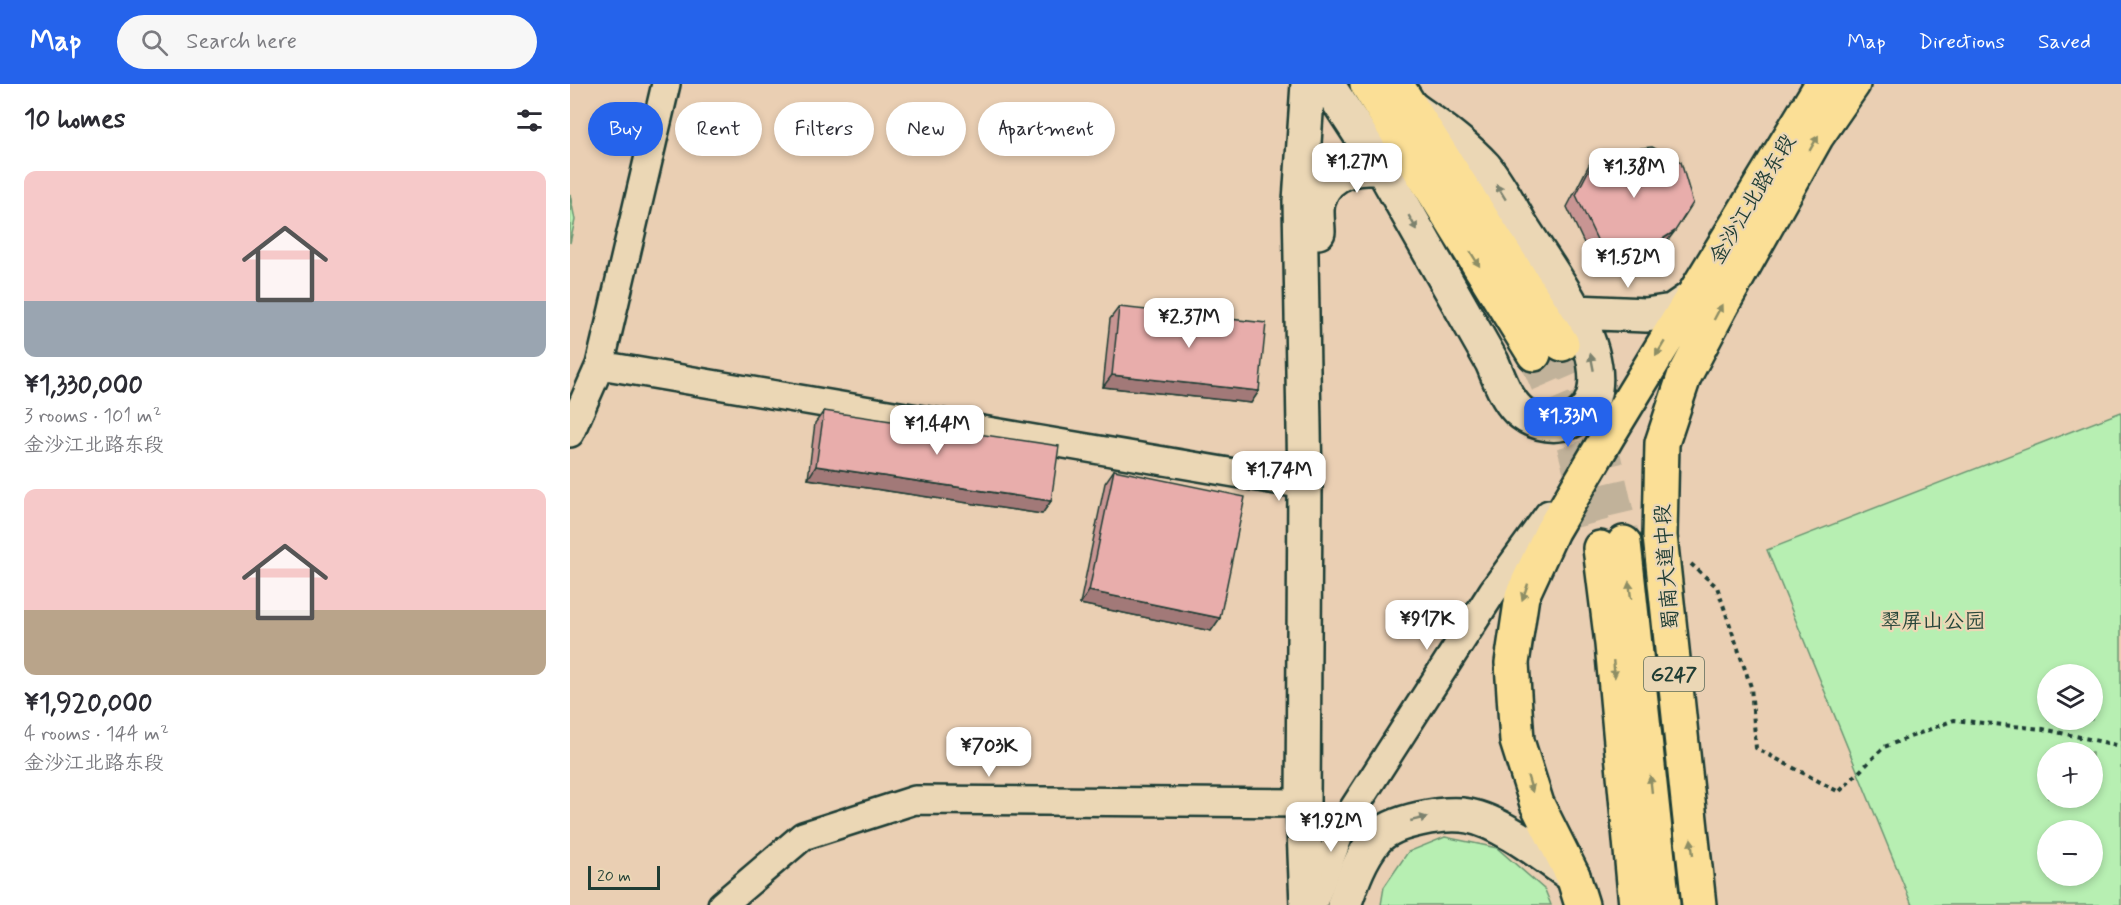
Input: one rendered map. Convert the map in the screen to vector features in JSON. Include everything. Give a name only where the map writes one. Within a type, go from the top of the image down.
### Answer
[{"type":"main road","points":[[1367,84],[1548,349],[1403,96]]},
{"type":"main road","name":"金沙江北路东段","points":[[1578,890],[1537,804],[1517,741],[1512,663],[1522,596],[1552,531],[1822,84]]},
{"type":"main road","name":"金沙江北路东段","points":[[1662,443],[1684,377],[1722,305],[1817,136],[1853,84]]},
{"type":"main road","name":"蜀南大道中段","points":[[1662,443],[1660,536],[1699,905]]},
{"type":"main road","name":"蜀南大道中段","points":[[1636,905],[1612,644],[1612,546],[1663,905]]},
{"type":"street","points":[[570,433],[600,365],[666,84]]},
{"type":"street","points":[[1307,905],[1303,803],[1305,485],[1300,201],[1308,84]]},
{"type":"street","points":[[1327,84],[1382,168],[1492,362],[1502,387],[1518,410],[1538,422],[1550,425],[1571,422],[1591,407],[1595,387],[1594,364],[1575,312],[1487,169],[1462,143],[1403,96]]},
{"type":"street","points":[[1303,803],[1323,777],[1317,471],[1318,200],[1326,186],[1341,172],[1358,167],[1382,168]]},
{"type":"street","points":[[1575,312],[1646,315],[1672,311],[1691,298]]},
{"type":"street","points":[[600,365],[1305,485]]},
{"type":"street","points":[[1312,905],[1343,825],[1363,792],[1493,591],[1609,434]]},
{"type":"street","points":[[722,905],[803,836],[915,800],[1303,803]]},
{"type":"street","points":[[1344,905],[1353,878],[1378,837],[1409,822],[1435,816],[1469,816],[1493,826],[1578,890]]},
{"type":"path","points":[[1660,536],[1717,587],[1751,687],[1756,748],[1839,792],[1884,747],[1954,720],[2043,729],[2121,746]]},
{"type":"green space","points":[[570,194],[575,220],[570,243]]},
{"type":"green space","name":"翠屏山公园","points":[[2121,412],[2121,905],[1912,905],[1767,550]]},
{"type":"green space","points":[[1445,837],[1497,848],[1545,890],[1551,905],[1381,905],[1384,887],[1408,852]]},
{"type":"building","points":[[1652,147],[1681,162],[1693,203],[1675,231],[1628,261],[1601,248],[1576,195],[1598,152]]},
{"type":"building","points":[[1119,307],[1266,323],[1259,391],[1112,375]]},
{"type":"building","points":[[824,411],[1059,446],[1051,501],[816,466]]},
{"type":"building","points":[[1114,470],[1245,497],[1220,618],[1089,591]]},
{"type":"tunnel","points":[[1562,344],[1597,425],[1624,543]]},
{"type":"tunnel","points":[[1534,354],[1573,444],[1600,548]]}]
